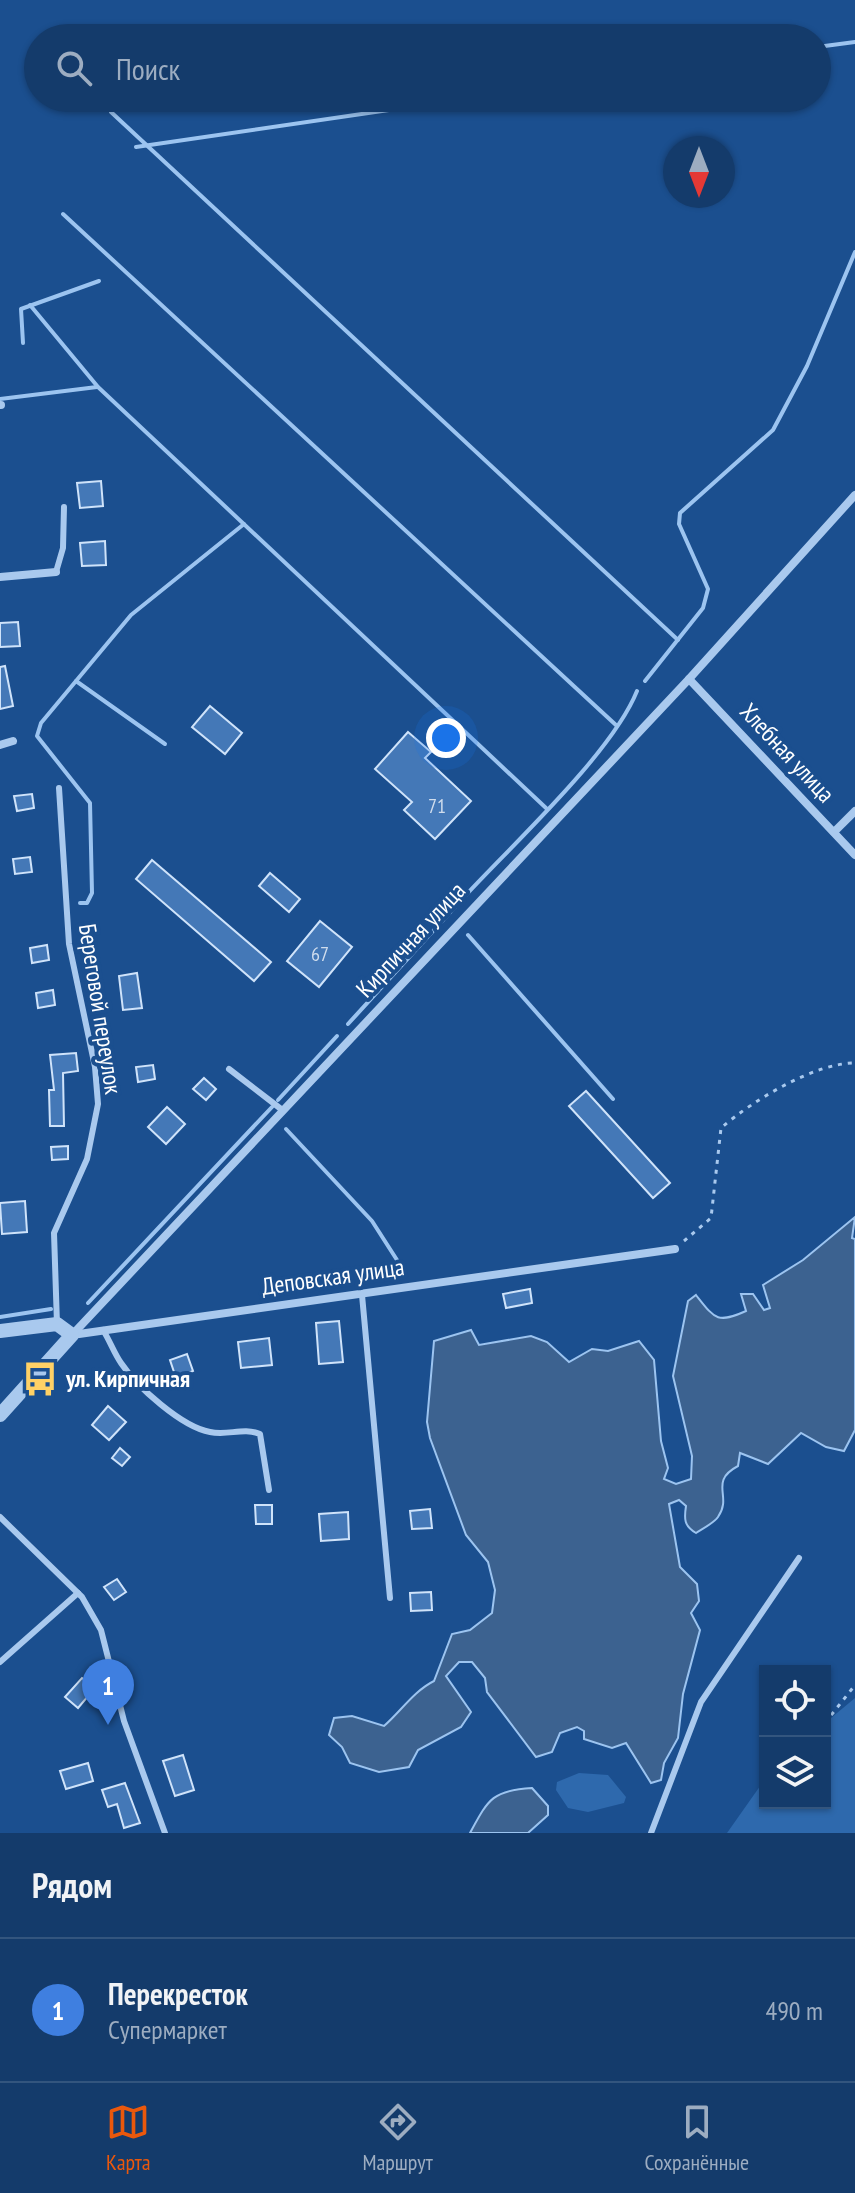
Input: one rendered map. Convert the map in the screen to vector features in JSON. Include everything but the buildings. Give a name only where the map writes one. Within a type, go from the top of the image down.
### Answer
[{"type":"street","name":"Кирпичная улица","points":[[0,1415],[281,1109],[689,679],[855,495]]},
{"type":"street","points":[[0,577],[56,572]]},
{"type":"street","name":"Хлебная улица","points":[[689,679],[855,855]]},
{"type":"street","points":[[0,745],[13,741]]},
{"type":"street","points":[[834,832],[855,811]]},
{"type":"street","name":"Деповская улица","points":[[72,1335],[675,1249]]},
{"type":"street","points":[[0,1331],[57,1324],[72,1335]]},
{"type":"lane","points":[[56,572],[63,548],[64,507]]},
{"type":"lane","name":"Береговой переулок","points":[[57,1324],[54,1233],[87,1159],[98,1104],[95,1067],[69,944],[59,788]]},
{"type":"lane","points":[[229,1069],[281,1109]]},
{"type":"lane","points":[[362,1295],[390,1598]]},
{"type":"lane","points":[[103,1330],[120,1362],[141,1388],[191,1424],[211,1433],[249,1429],[260,1434],[269,1490]]},
{"type":"lane","points":[[0,1517],[78,1593],[101,1630],[124,1721],[165,1833]]},
{"type":"lane","points":[[651,1833],[701,1702],[799,1558]]},
{"type":"lane","points":[[0,1662],[78,1593]]},
{"type":"path","points":[[675,1249],[711,1218],[721,1128],[744,1108],[833,1063],[855,1063]]},
{"type":"path","points":[[831,1715],[855,1685]]},
{"type":"shaded area","points":[[855,1217],[852,1238],[855,1239],[855,1430],[844,1451],[826,1447],[801,1433],[768,1464],[740,1453],[738,1466],[724,1478],[722,1509],[718,1517],[696,1533],[686,1522],[686,1506],[679,1500],[669,1504],[680,1567],[697,1584],[699,1601],[691,1613],[700,1630],[683,1694],[678,1738],[664,1763],[661,1780],[651,1783],[626,1743],[612,1748],[584,1739],[584,1731],[577,1727],[560,1733],[552,1752],[536,1757],[487,1692],[485,1678],[472,1662],[459,1662],[446,1676],[471,1712],[461,1727],[418,1750],[409,1767],[379,1772],[350,1763],[342,1747],[329,1735],[334,1718],[352,1716],[384,1726],[434,1681],[452,1634],[470,1630],[492,1613],[495,1590],[488,1562],[466,1535],[430,1438],[427,1422],[434,1341],[471,1330],[479,1345],[531,1336],[547,1342],[569,1362],[592,1349],[608,1351],[639,1341],[654,1360],[661,1441],[668,1468],[664,1479],[676,1484],[691,1479],[692,1456],[673,1376],[688,1301],[696,1295],[713,1314],[722,1318],[746,1311],[741,1294],[753,1294],[764,1310],[770,1308],[763,1285],[803,1260]]},
{"type":"shaded area","points":[[855,1698],[855,1833],[727,1833],[759,1788],[759,1809],[831,1809],[831,1718]]},
{"type":"shaded area","points":[[579,1773],[608,1775],[626,1797],[624,1803],[588,1812],[568,1808],[556,1790],[557,1782]]},
{"type":"shaded area","points":[[532,1788],[548,1806],[548,1815],[528,1833],[470,1833],[493,1799],[508,1791]]},
{"type":"waterway","points":[[831,45],[855,42]]},
{"type":"waterway","points":[[111,112],[678,640]]},
{"type":"waterway","points":[[136,147],[375,112]]},
{"type":"waterway","points":[[63,214],[617,726]]},
{"type":"waterway","points":[[645,681],[703,608],[708,589],[679,524],[680,513],[773,430],[807,366],[855,252]]},
{"type":"waterway","points":[[23,343],[21,309],[99,281]]},
{"type":"waterway","points":[[30,305],[98,387],[546,808]]},
{"type":"waterway","points":[[0,399],[97,387]]},
{"type":"waterway","points":[[80,903],[87,903],[92,893],[90,803],[37,736],[41,723],[131,615],[244,524]]},
{"type":"waterway","points":[[76,681],[165,744]]},
{"type":"waterway","points":[[466,895],[585,769],[606,742],[637,691]]},
{"type":"waterway","points":[[348,1024],[455,907]]},
{"type":"waterway","points":[[468,935],[613,1099]]},
{"type":"waterway","points":[[278,1100],[337,1036]]},
{"type":"waterway","points":[[88,1303],[272,1107]]},
{"type":"waterway","points":[[286,1129],[372,1221],[397,1260]]},
{"type":"waterway","points":[[0,1317],[51,1309]]},
{"type":"place","name":"ул. Кирпичная","points":[[40,1379]]},
{"type":"place","name":"Перекресток","points":[[108,1725]]}]
